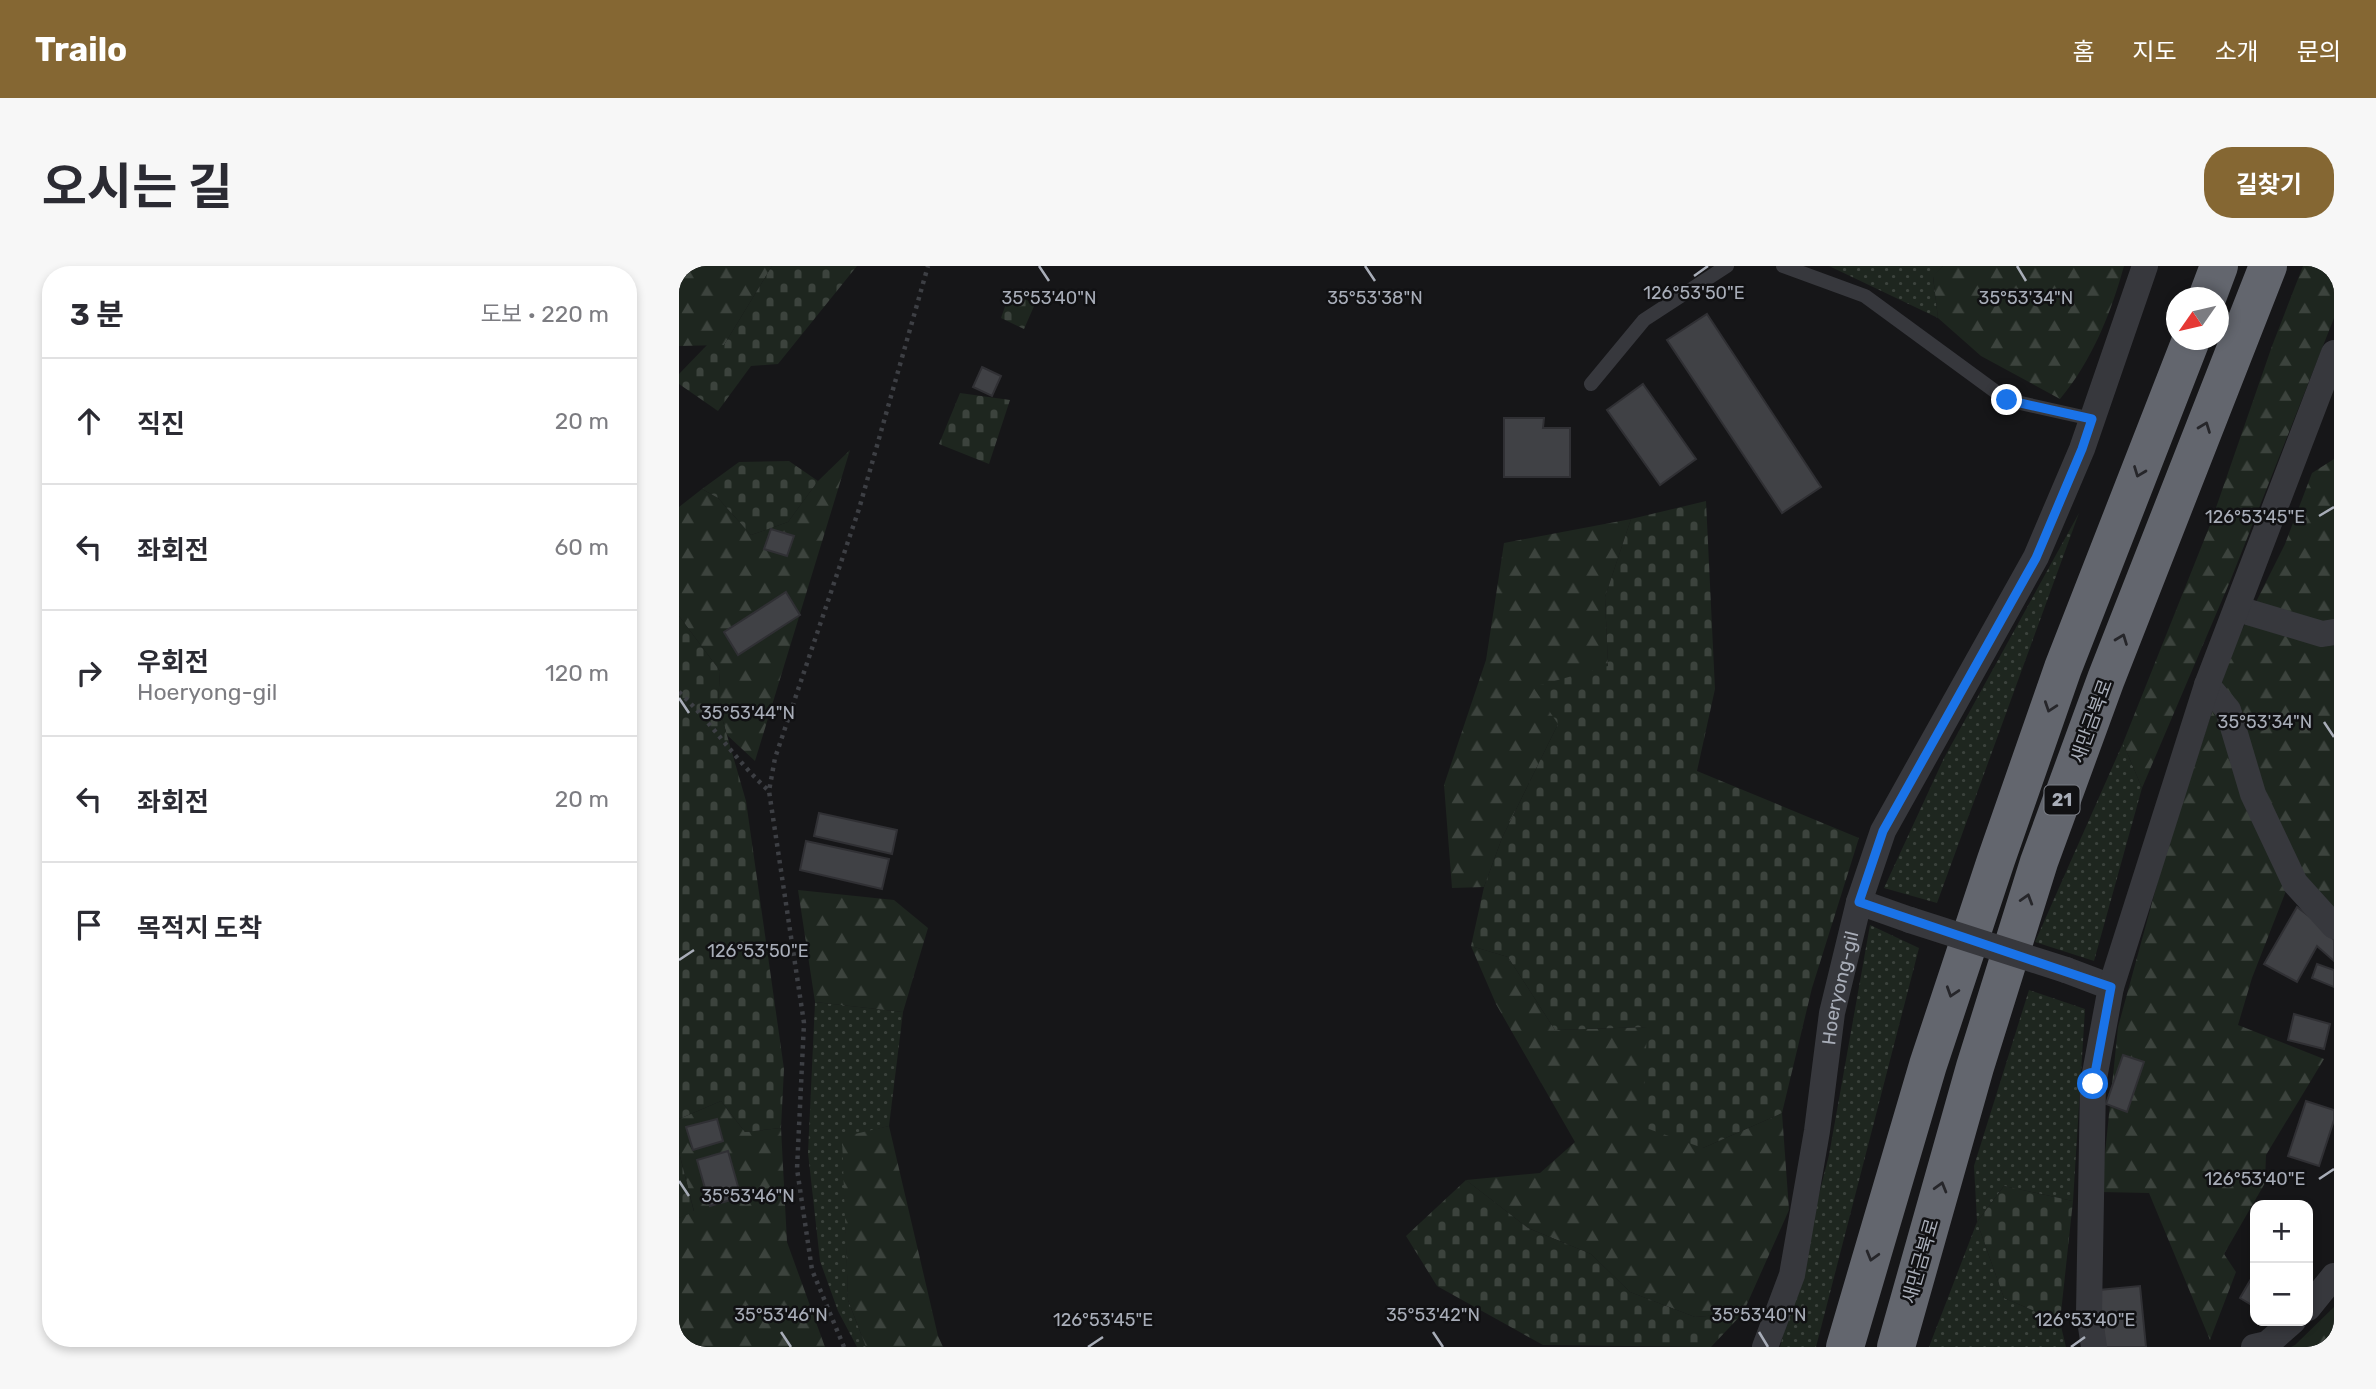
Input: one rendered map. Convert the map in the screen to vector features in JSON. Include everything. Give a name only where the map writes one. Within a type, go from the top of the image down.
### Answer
[{"type":"highway","points":[[2211,287],[2219,266]]},
{"type":"highway","name":"새만금북로","points":[[1896,1347],[1975,1067],[2039,862],[2106,679],[2267,266]]},
{"type":"highway","name":"21","points":[[1845,1347],[1928,1065],[2001,847],[2063,668],[2187,350]]},
{"type":"street","name":"Hoeryong-gil","points":[[1765,1347],[1792,1275],[1817,1131],[1832,1013],[1859,902],[1883,831],[2036,558],[2082,449],[2145,266]]},
{"type":"street","points":[[2094,1347],[2089,1313],[2093,1084],[2111,987],[2207,685],[2334,353]]},
{"type":"street","points":[[2238,609],[2322,634],[2334,632]]},
{"type":"street","points":[[2207,685],[2228,710],[2252,794],[2295,883],[2334,926]]},
{"type":"street","points":[[1859,902],[2111,987]]},
{"type":"street","points":[[2313,1302],[2334,1276]]},
{"type":"street","points":[[2254,1347],[2267,1344],[2287,1326]]},
{"type":"lane","points":[[1591,384],[1644,320],[1727,266]]},
{"type":"lane","points":[[1783,266],[1865,296],[2007,400],[2092,419]]},
{"type":"path","points":[[844,1347],[812,1270],[797,1169],[804,1023],[769,791],[775,758],[859,509],[928,266]]},
{"type":"path","points":[[679,692],[704,715],[744,768],[769,791]]},
{"type":"green space","points":[[679,266],[772,266],[724,345],[679,346]]},
{"type":"green space","points":[[772,266],[857,266],[778,364],[751,366],[718,411],[679,384],[679,374],[707,345],[724,345]]},
{"type":"green space","points":[[1829,266],[1943,266],[1933,277],[1938,318]]},
{"type":"green space","points":[[1943,266],[2124,266],[2113,301],[2091,353],[2060,399],[1981,356],[1938,318],[1933,276]]},
{"type":"green space","points":[[2303,266],[2334,266],[2334,318],[2231,579],[2142,788],[2123,743],[2210,525],[2272,346]]},
{"type":"green space","points":[[1010,292],[1035,304],[1024,329],[1001,318]]},
{"type":"green space","points":[[960,393],[1010,400],[989,464],[939,444]]},
{"type":"green space","points":[[850,450],[755,761],[727,735],[718,704],[720,671],[679,616],[679,507],[702,489],[718,498],[751,535],[788,522],[818,481]]},
{"type":"green space","points":[[2334,459],[2334,932],[2286,891],[2252,978],[2238,1025],[2324,1059],[2266,1155],[2265,1183],[2255,1200],[2250,1200],[2250,1209],[2224,1254],[2236,1272],[2210,1340],[2149,1193],[2101,1192],[2118,1027],[2167,848],[2234,646],[2285,544],[2312,473]]},
{"type":"green space","points":[[789,461],[818,481],[788,522],[751,535],[718,498],[702,489],[739,462]]},
{"type":"green space","points":[[1706,501],[1715,689],[1697,771],[1859,838],[1812,988],[1782,1113],[1703,1148],[1643,1127],[1647,1027],[1555,1030],[1508,957],[1471,946],[1484,887],[1502,838],[1558,724],[1533,687],[1608,666],[1605,597],[1631,519]]},
{"type":"green space","points":[[2079,513],[1937,903],[1884,888],[1944,758]]},
{"type":"green space","points":[[1631,519],[1605,597],[1608,667],[1558,724],[1502,838],[1484,887],[1452,888],[1444,785],[1486,660],[1504,543]]},
{"type":"green space","points":[[679,616],[720,671],[718,704],[746,801],[784,1069],[781,1128],[745,1132],[721,1101],[679,1119]]},
{"type":"green space","points":[[2123,743],[2142,788],[2094,961],[2035,942]]},
{"type":"green space","points":[[798,890],[894,900],[928,928],[903,1012],[815,1002]]},
{"type":"green space","points":[[1870,925],[1919,948],[1816,1347],[1780,1347],[1829,1155]]},
{"type":"green space","points":[[1471,946],[1508,957],[1555,1030],[1648,1027],[1703,1148],[1782,1113],[1789,1210],[1743,1313],[1695,1317],[1630,1292],[1591,1254],[1528,1228],[1466,1180],[1540,1173],[1575,1142],[1496,1004]]},
{"type":"green space","points":[[2029,990],[2085,1009],[2073,1201],[2004,1186],[1977,1222],[1974,1166]]},
{"type":"green space","points":[[815,1002],[903,1012],[889,1126],[843,1138],[848,1300],[866,1347],[857,1347],[838,1311],[820,1261],[808,1153]]},
{"type":"green space","points":[[721,1101],[745,1132],[781,1128],[787,1242],[825,1347],[679,1347],[679,1218],[694,1211],[679,1152],[679,1119]]},
{"type":"green space","points":[[889,1126],[938,1336],[943,1347],[866,1347],[848,1300],[842,1137]]},
{"type":"green space","points":[[679,1152],[694,1212],[679,1218]]},
{"type":"green space","points":[[1466,1180],[1528,1228],[1591,1254],[1630,1292],[1695,1317],[1743,1313],[1711,1347],[1543,1345],[1437,1286],[1406,1236]]},
{"type":"green space","points":[[2004,1186],[2073,1201],[2060,1322],[2004,1298],[1977,1222]]},
{"type":"green space","points":[[1977,1222],[2004,1298],[2060,1322],[2066,1347],[1929,1347]]},
{"type":"green space","points":[[2334,1307],[2334,1347],[2291,1347],[2295,1345]]},
{"type":"building","points":[[1707,314],[1821,487],[1782,513],[1667,340]]},
{"type":"building","points":[[982,367],[1001,376],[992,396],[973,387]]},
{"type":"building","points":[[1643,384],[1696,459],[1660,485],[1607,410]]},
{"type":"building","points":[[1504,418],[1544,418],[1543,428],[1570,428],[1570,477],[1504,477]]},
{"type":"building","points":[[771,529],[794,536],[787,556],[764,549]]},
{"type":"building","points":[[786,592],[800,615],[738,655],[724,632]]},
{"type":"building","points":[[819,813],[897,830],[892,854],[814,836]]},
{"type":"building","points":[[806,841],[889,859],[882,889],[800,870]]},
{"type":"building","points":[[2297,907],[2323,927],[2334,940],[2334,961],[2317,946],[2297,982],[2264,964]]},
{"type":"building","points":[[2317,964],[2334,970],[2334,987],[2312,978]]},
{"type":"building","points":[[2294,1014],[2330,1024],[2324,1049],[2288,1040]]},
{"type":"building","points":[[2123,1055],[2144,1062],[2127,1112],[2106,1104]]},
{"type":"building","points":[[2306,1101],[2334,1110],[2334,1120],[2319,1166],[2288,1156]]},
{"type":"building","points":[[717,1119],[723,1141],[693,1150],[686,1127]]},
{"type":"building","points":[[728,1151],[741,1197],[710,1206],[697,1160]]},
{"type":"building","points":[[2250,1281],[2250,1304],[2240,1298]]},
{"type":"building","points":[[2140,1286],[2146,1347],[2105,1347],[2099,1290]]},
{"type":"route","points":[[2007,400],[2092,419],[2036,558],[1883,831],[1859,902],[2111,987],[2093,1084]]}]
